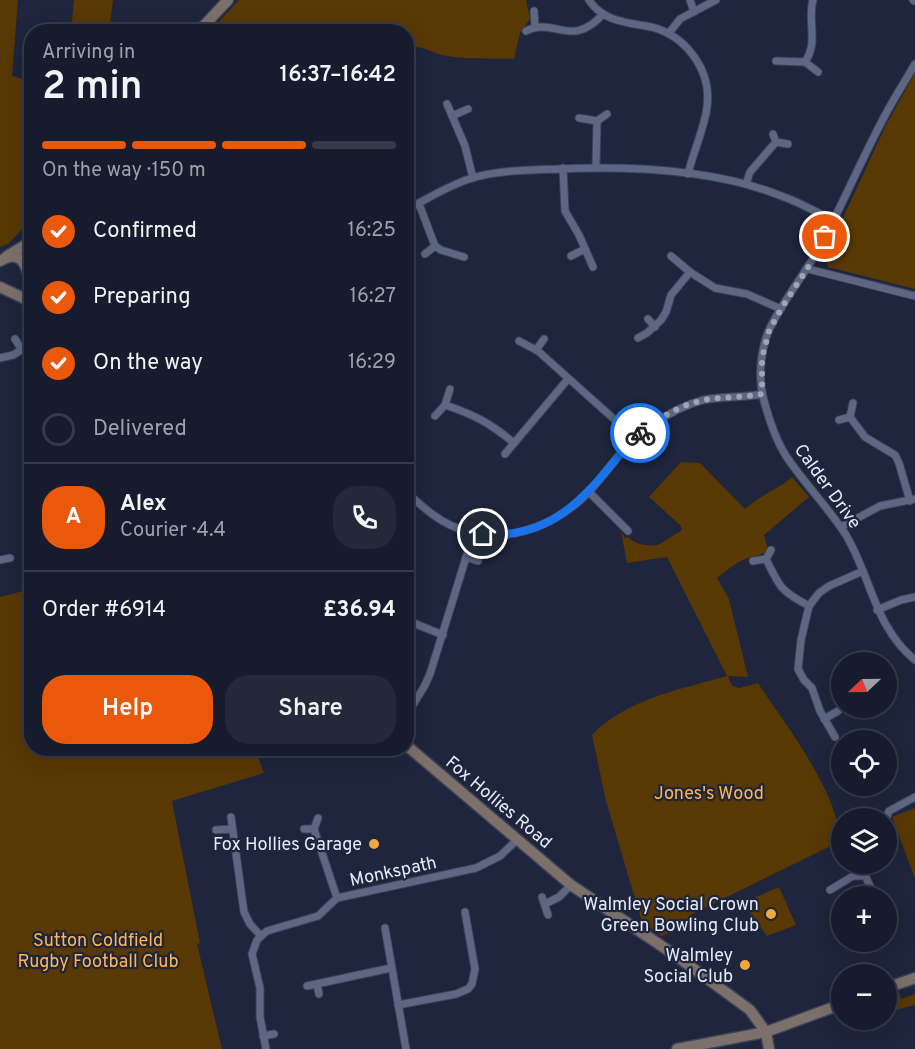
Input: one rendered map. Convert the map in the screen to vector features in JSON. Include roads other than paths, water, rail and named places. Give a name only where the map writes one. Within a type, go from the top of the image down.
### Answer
[{"type":"street","points":[[206,24],[228,0]]},
{"type":"street","points":[[589,0],[614,21],[654,27],[669,33],[692,54],[704,78],[707,105],[688,174]]},
{"type":"street","points":[[690,0],[694,12]]},
{"type":"street","points":[[669,33],[680,19],[716,0]]},
{"type":"street","points":[[805,62],[813,46],[811,8],[813,0]]},
{"type":"street","points":[[534,11],[535,26]]},
{"type":"street","points":[[526,31],[535,26],[576,32],[594,24],[603,14]]},
{"type":"street","points":[[776,60],[805,62],[818,72]]},
{"type":"street","name":"Calder Drive","points":[[915,64],[880,123],[834,221],[769,331],[762,358],[762,394],[785,454],[841,527],[853,548],[886,629],[906,654],[915,660]]},
{"type":"street","points":[[447,104],[465,146],[473,178]]},
{"type":"street","points":[[452,116],[468,109]]},
{"type":"street","points":[[579,118],[597,121],[607,114]]},
{"type":"street","points":[[596,166],[597,121]]},
{"type":"street","points":[[773,134],[776,142]]},
{"type":"street","points":[[746,184],[750,172],[776,142]]},
{"type":"street","points":[[776,142],[788,144]]},
{"type":"street","points":[[414,206],[473,178],[508,171],[596,166],[688,174],[746,184],[784,197],[834,221]]},
{"type":"street","points":[[562,168],[565,211],[593,267]]},
{"type":"street","points":[[418,204],[435,246],[464,257]]},
{"type":"street","points":[[2,259],[24,246]]},
{"type":"street","points":[[425,254],[435,246]]},
{"type":"street","points":[[571,256],[585,249]]},
{"type":"street","points":[[671,256],[690,273],[715,288],[747,294],[781,309]]},
{"type":"street","points":[[2,259],[13,257],[21,259],[24,265]]},
{"type":"street","points":[[807,269],[915,296]]},
{"type":"street","points":[[638,338],[655,327],[666,312],[671,295],[690,273]]},
{"type":"street","points":[[3,288],[22,286],[24,281]]},
{"type":"street","points":[[3,288],[24,298]]},
{"type":"street","points":[[648,319],[655,327]]},
{"type":"street","points":[[0,358],[22,350],[15,339]]},
{"type":"street","points":[[536,350],[544,339]]},
{"type":"street","points":[[519,341],[536,350],[634,437]]},
{"type":"street","points":[[505,454],[568,380]]},
{"type":"street","points":[[435,416],[445,405],[450,389]]},
{"type":"street","points":[[414,499],[436,517],[451,526],[469,532],[496,535],[526,532],[545,524],[572,507],[589,492],[634,437],[670,413],[689,404],[712,399],[762,394]]},
{"type":"street","points":[[841,527],[880,506],[912,500],[895,455],[865,437],[850,417],[853,403]]},
{"type":"street","points":[[445,405],[473,415],[494,426],[514,443]]},
{"type":"street","points":[[839,420],[850,417]]},
{"type":"street","points":[[589,492],[628,531]]},
{"type":"street","points":[[610,529],[620,524]]},
{"type":"street","points":[[766,559],[771,550]]},
{"type":"street","points":[[414,703],[424,687],[443,635],[467,554],[478,561]]},
{"type":"street","points":[[0,560],[10,558]]},
{"type":"street","points":[[766,559],[777,582],[787,594],[809,606]]},
{"type":"street","points":[[753,561],[766,559]]},
{"type":"street","points":[[831,730],[812,688],[798,669],[804,623],[809,606],[819,593],[863,571]]},
{"type":"street","points":[[877,610],[915,597]]},
{"type":"street","points":[[414,623],[443,635]]},
{"type":"street","points":[[824,719],[831,715]]},
{"type":"street","name":"Fox Hollies Road","points":[[414,752],[571,885],[675,955],[742,1004],[756,1017],[766,1032]]},
{"type":"street","points":[[894,808],[915,797]]},
{"type":"street","points":[[231,817],[245,917],[260,935]]},
{"type":"street","points":[[304,829],[314,829],[318,818]]},
{"type":"street","points":[[216,830],[232,829]]},
{"type":"street","name":"Monkspath","points":[[314,829],[337,898],[476,868],[500,856],[518,839]]},
{"type":"street","points":[[830,890],[853,876],[864,876],[870,886]]},
{"type":"street","points":[[548,915],[543,900],[559,897],[571,885]]},
{"type":"street","points":[[266,1049],[260,1017],[260,988],[252,954],[254,945],[260,935],[272,929],[318,916],[337,898]]},
{"type":"street","points":[[398,1005],[456,994],[468,989],[475,977],[476,969],[465,912]]},
{"type":"street","points":[[457,923],[467,922]]},
{"type":"street","points":[[385,928],[406,1049]]},
{"type":"street","points":[[377,940],[387,938]]},
{"type":"street","points":[[307,986],[391,968]]},
{"type":"street","points":[[897,984],[915,978]]},
{"type":"street","points":[[317,984],[319,994]]},
{"type":"street","points":[[677,1049],[766,1032],[831,1008]]},
{"type":"street","points":[[766,1032],[768,1049]]},
{"type":"street","points":[[263,1036],[274,1034]]},
{"type":"place","name":"Fox Hollies Garage","points":[[374,844]]},
{"type":"place","name":"Walmley Social Crown Green Bowling Club","points":[[771,914]]},
{"type":"place","name":"Walmley Social Club","points":[[745,965]]},
{"type":"park label","name":"Jones's Wood","points":[[709,793]]},
{"type":"park label","name":"Sutton Coldfield Rugby Football Club","points":[[98,950]]}]
